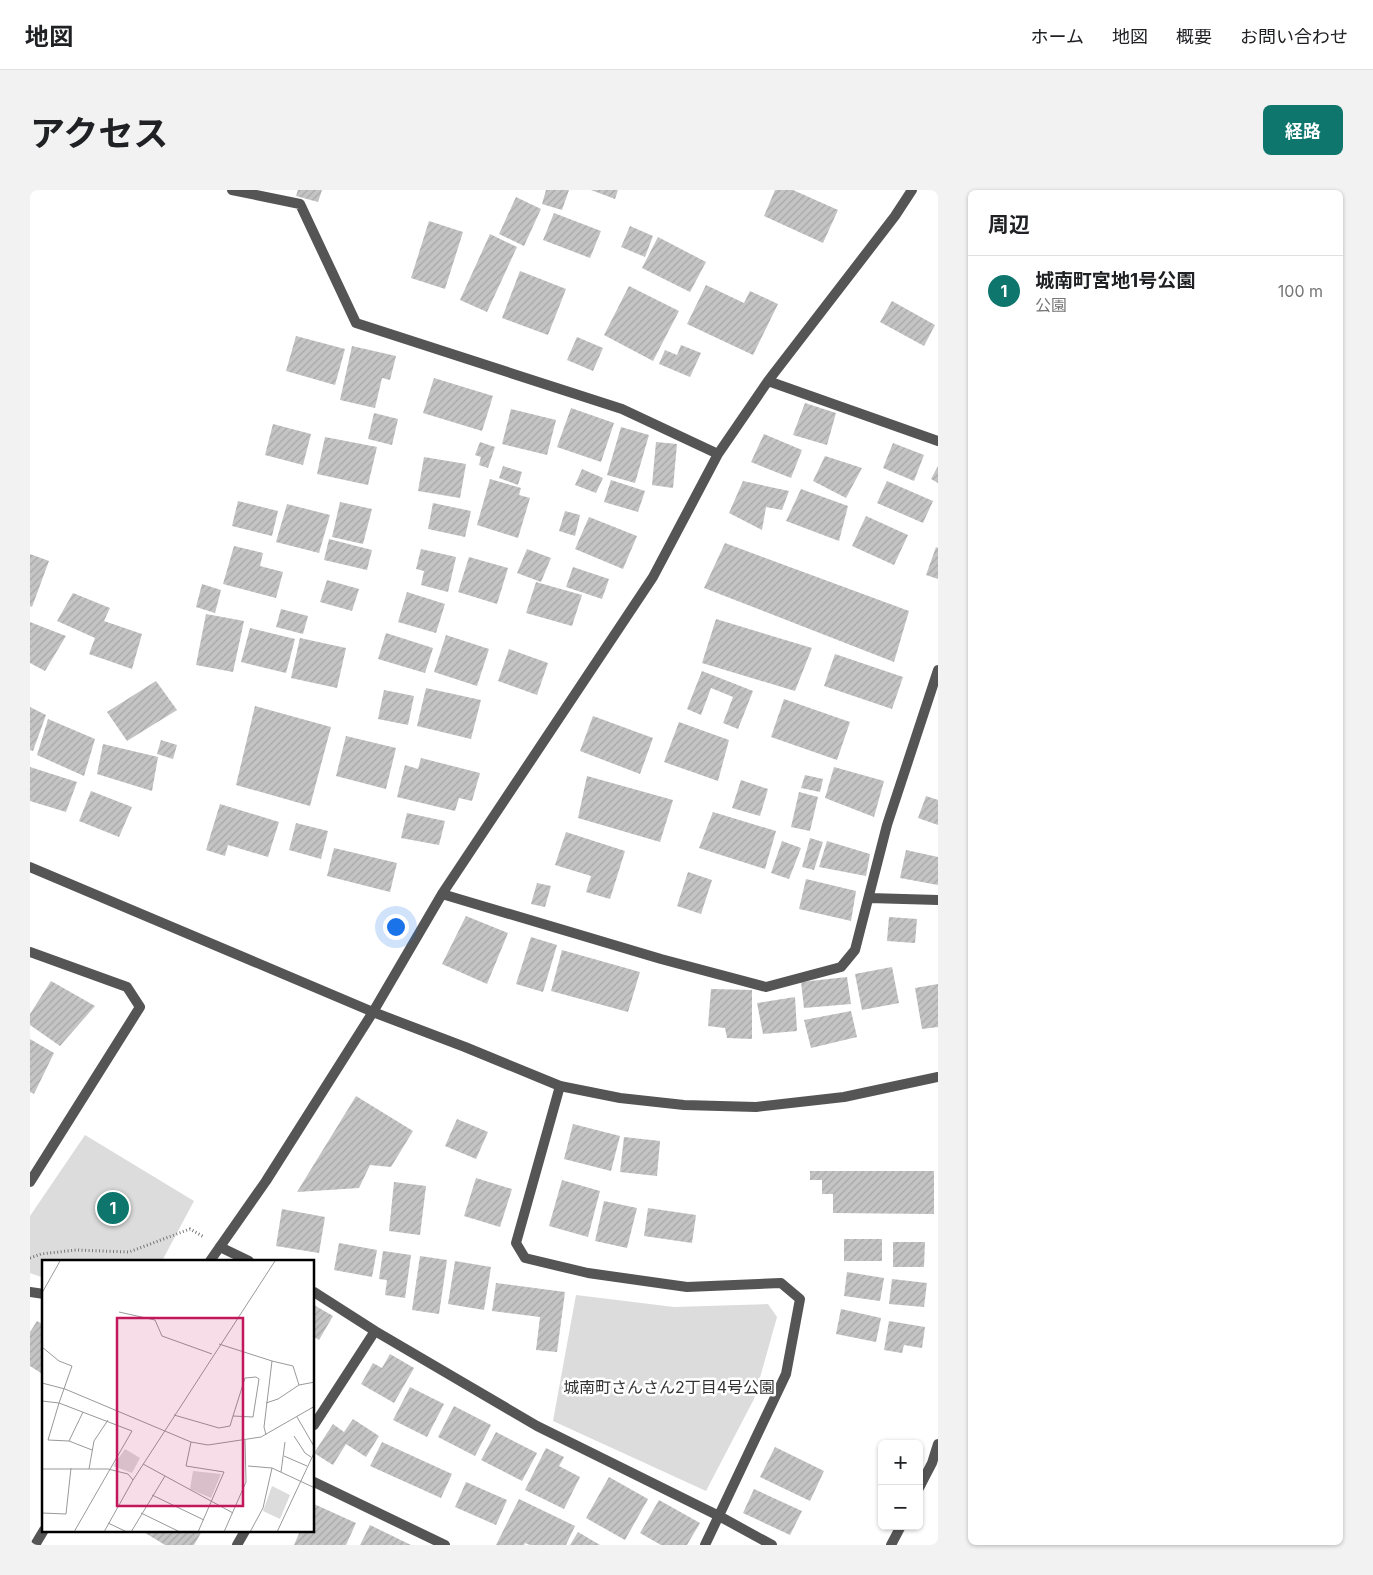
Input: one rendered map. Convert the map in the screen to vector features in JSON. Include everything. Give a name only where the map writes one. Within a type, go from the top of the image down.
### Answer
[{"type":"street","points":[[232,190],[300,204],[356,323],[622,409],[718,454]]},
{"type":"street","points":[[211,1260],[266,1181],[373,1012],[442,894],[654,577],[718,454],[768,381],[895,216],[912,190]]},
{"type":"street","points":[[768,381],[938,441]]},
{"type":"street","points":[[442,894],[661,959],[766,987],[841,968],[855,950],[888,825],[938,670]]},
{"type":"street","points":[[30,867],[373,1012],[560,1086],[620,1098],[684,1105],[756,1106],[844,1097],[938,1077]]},
{"type":"street","points":[[869,898],[938,900]]},
{"type":"street","points":[[30,952],[127,987],[140,1007],[30,1182]]},
{"type":"street","points":[[560,1086],[516,1243],[525,1258],[588,1273],[687,1287],[781,1283],[800,1299],[786,1374],[705,1545]]},
{"type":"street","points":[[220,1247],[247,1260]]},
{"type":"street","points":[[315,1293],[375,1331],[537,1426],[719,1516],[772,1545]]},
{"type":"street","points":[[315,1423],[375,1331]]},
{"type":"street","points":[[921,1485],[932,1463],[938,1444]]},
{"type":"street","points":[[315,1482],[445,1545]]},
{"type":"street","points":[[891,1545],[898,1530]]},
{"type":"street","points":[[35,1545],[43,1532]]},
{"type":"street","points":[[236,1545],[244,1532]]},
{"type":"path","points":[[30,1258],[41,1254],[76,1250],[129,1252],[190,1229],[220,1247]]},
{"type":"green space","points":[[85,1135],[194,1201],[163,1260],[42,1260],[42,1277],[30,1273],[30,1216]]},
{"type":"green space","name":"城南町さんさん2丁目4号公園","points":[[576,1295],[674,1307],[768,1304],[777,1317],[754,1399],[706,1491],[553,1421]]},
{"type":"building","points":[[298,190],[322,190],[318,202],[296,196]]},
{"type":"building","points":[[546,190],[569,190],[562,210],[542,204]]},
{"type":"building","points":[[591,190],[618,190],[615,199]]},
{"type":"building","points":[[775,190],[793,190],[838,210],[823,243],[764,216]]},
{"type":"building","points":[[516,197],[541,209],[524,246],[499,234]]},
{"type":"building","points":[[554,213],[601,231],[590,258],[543,240]]},
{"type":"building","points":[[429,221],[463,232],[445,289],[411,278]]},
{"type":"building","points":[[630,226],[653,236],[645,257],[621,247]]},
{"type":"building","points":[[490,234],[517,247],[487,312],[460,300]]},
{"type":"building","points":[[658,237],[706,262],[690,292],[642,268]]},
{"type":"building","points":[[520,271],[566,289],[548,335],[502,318]]},
{"type":"building","points":[[706,285],[744,303],[750,291],[778,304],[753,355],[687,324]]},
{"type":"building","points":[[629,286],[679,311],[653,361],[604,335]]},
{"type":"building","points":[[892,301],[935,325],[924,346],[880,322]]},
{"type":"building","points":[[296,336],[345,349],[335,385],[286,371]]},
{"type":"building","points":[[577,337],[603,348],[593,371],[567,360]]},
{"type":"building","points":[[681,345],[701,353],[690,377],[659,364],[665,350],[677,355]]},
{"type":"building","points":[[352,346],[396,356],[390,380],[382,378],[375,408],[340,400]]},
{"type":"building","points":[[434,378],[493,396],[482,431],[423,413]]},
{"type":"building","points":[[805,403],[836,413],[827,445],[793,435]]},
{"type":"building","points":[[571,408],[614,423],[601,462],[557,447]]},
{"type":"building","points":[[511,409],[556,420],[547,455],[502,444]]},
{"type":"building","points":[[374,413],[398,419],[392,445],[368,439]]},
{"type":"building","points":[[273,424],[311,434],[303,465],[265,455]]},
{"type":"building","points":[[621,427],[649,435],[635,483],[607,475]]},
{"type":"building","points":[[764,434],[802,450],[791,478],[751,462]]},
{"type":"building","points":[[325,437],[377,447],[368,485],[317,474]]},
{"type":"building","points":[[480,442],[495,447],[488,468],[479,465],[481,457],[475,455]]},
{"type":"building","points":[[656,442],[677,444],[673,488],[652,485]]},
{"type":"building","points":[[893,443],[924,455],[914,481],[883,468]]},
{"type":"building","points":[[825,456],[862,468],[846,498],[813,481]]},
{"type":"building","points":[[424,457],[466,464],[460,498],[418,491]]},
{"type":"building","points":[[503,466],[522,472],[518,485],[499,478]]},
{"type":"building","points":[[938,466],[938,483],[931,479]]},
{"type":"building","points":[[582,469],[603,478],[596,493],[575,485]]},
{"type":"building","points":[[490,479],[521,488],[519,495],[530,498],[518,538],[477,525]]},
{"type":"building","points":[[611,480],[645,491],[638,512],[604,502]]},
{"type":"building","points":[[743,481],[789,491],[782,510],[766,507],[762,530],[729,513]]},
{"type":"building","points":[[887,481],[933,501],[923,523],[877,503]]},
{"type":"building","points":[[801,489],[848,506],[839,541],[786,521]]},
{"type":"building","points":[[238,501],[278,511],[272,536],[232,526]]},
{"type":"building","points":[[340,502],[372,509],[363,544],[332,537]]},
{"type":"building","points":[[433,503],[471,511],[465,537],[428,529]]},
{"type":"building","points":[[287,504],[330,515],[319,553],[276,542]]},
{"type":"building","points":[[565,511],[580,515],[575,536],[559,531]]},
{"type":"building","points":[[866,516],[908,535],[894,565],[852,546]]},
{"type":"building","points":[[589,517],[637,536],[623,569],[575,549]]},
{"type":"building","points":[[329,539],[372,550],[367,570],[324,560]]},
{"type":"building","points":[[725,543],[909,611],[894,662],[704,588]]},
{"type":"building","points":[[234,546],[263,553],[260,566],[283,572],[276,598],[223,584]]},
{"type":"building","points":[[936,547],[938,548],[938,579],[926,575]]},
{"type":"building","points":[[421,549],[456,557],[448,592],[421,585],[424,571],[416,569]]},
{"type":"building","points":[[527,549],[551,558],[541,582],[517,573]]},
{"type":"building","points":[[30,554],[49,561],[32,607],[30,606]]},
{"type":"building","points":[[469,557],[508,568],[497,604],[458,592]]},
{"type":"building","points":[[573,567],[609,579],[602,599],[566,587]]},
{"type":"building","points":[[327,580],[359,589],[352,611],[320,602]]},
{"type":"building","points":[[536,582],[582,595],[572,626],[526,613]]},
{"type":"building","points":[[202,584],[221,590],[215,613],[196,607]]},
{"type":"building","points":[[407,592],[445,604],[436,633],[398,622]]},
{"type":"building","points":[[73,593],[110,608],[104,621],[142,634],[132,669],[89,654],[95,638],[57,621]]},
{"type":"building","points":[[281,609],[308,616],[303,634],[276,627]]},
{"type":"building","points":[[206,614],[244,621],[233,672],[196,665]]},
{"type":"building","points":[[716,619],[812,648],[795,691],[702,663]]},
{"type":"building","points":[[30,622],[66,636],[45,671],[30,663]]},
{"type":"building","points":[[250,628],[295,639],[286,673],[241,662]]},
{"type":"building","points":[[386,633],[433,648],[425,673],[378,659]]},
{"type":"building","points":[[446,635],[489,649],[477,686],[434,672]]},
{"type":"building","points":[[300,638],[346,648],[337,688],[291,678]]},
{"type":"building","points":[[509,649],[548,663],[537,695],[498,681]]},
{"type":"building","points":[[835,654],[903,677],[892,709],[824,686]]},
{"type":"building","points":[[702,671],[753,691],[738,729],[723,723],[733,697],[711,688],[701,715],[687,709]]},
{"type":"building","points":[[156,681],[177,710],[127,741],[107,712]]},
{"type":"building","points":[[426,688],[481,700],[471,739],[417,726]]},
{"type":"building","points":[[384,690],[414,696],[408,725],[378,719]]},
{"type":"building","points":[[784,699],[850,722],[837,760],[771,737]]},
{"type":"building","points":[[255,706],[331,727],[310,806],[236,785]]},
{"type":"building","points":[[30,707],[46,715],[33,751],[30,750]]},
{"type":"building","points":[[593,716],[653,738],[640,774],[580,751]]},
{"type":"building","points":[[48,719],[95,739],[84,776],[37,755]]},
{"type":"building","points":[[679,722],[729,740],[718,781],[664,762]]},
{"type":"building","points":[[346,736],[396,748],[386,789],[336,776]]},
{"type":"building","points":[[161,740],[177,745],[173,759],[157,754]]},
{"type":"building","points":[[103,744],[158,757],[152,791],[97,774]]},
{"type":"building","points":[[421,758],[480,773],[472,801],[459,798],[455,811],[397,797],[405,765],[418,769]]},
{"type":"building","points":[[30,767],[77,782],[66,812],[30,801]]},
{"type":"building","points":[[834,767],[884,781],[874,817],[825,798]]},
{"type":"building","points":[[805,775],[823,779],[820,792],[801,788]]},
{"type":"building","points":[[587,776],[673,800],[660,842],[578,818]]},
{"type":"building","points":[[741,780],[768,789],[760,816],[732,808]]},
{"type":"building","points":[[91,791],[132,807],[119,837],[79,821]]},
{"type":"building","points":[[799,792],[818,797],[810,831],[791,827]]},
{"type":"building","points":[[926,796],[938,800],[938,825],[918,818]]},
{"type":"building","points":[[220,804],[279,822],[268,857],[228,845],[225,856],[206,850]]},
{"type":"building","points":[[713,812],[776,831],[765,869],[699,848]]},
{"type":"building","points":[[407,813],[445,821],[439,845],[401,838]]},
{"type":"building","points":[[296,823],[328,831],[321,859],[289,850]]},
{"type":"building","points":[[566,832],[625,851],[610,899],[586,892],[591,876],[555,865]]},
{"type":"building","points":[[810,838],[823,842],[814,870],[802,867]]},
{"type":"building","points":[[782,841],[801,848],[789,879],[771,873]]},
{"type":"building","points":[[827,841],[870,854],[866,876],[819,867]]},
{"type":"building","points":[[334,848],[397,863],[390,892],[327,876]]},
{"type":"building","points":[[906,850],[938,857],[938,885],[900,878]]},
{"type":"building","points":[[688,872],[712,880],[701,914],[677,906]]},
{"type":"building","points":[[806,879],[856,891],[851,921],[799,909]]},
{"type":"building","points":[[537,883],[551,886],[545,907],[531,904]]},
{"type":"building","points":[[466,916],[508,933],[487,984],[442,964]]},
{"type":"building","points":[[889,917],[917,919],[915,943],[887,941]]},
{"type":"building","points":[[531,937],[557,945],[543,992],[516,984]]},
{"type":"building","points":[[562,950],[640,972],[628,1012],[551,991]]},
{"type":"building","points":[[892,967],[899,1003],[862,1010],[855,974]]},
{"type":"building","points":[[847,977],[851,1004],[804,1008],[801,982]]},
{"type":"building","points":[[51,981],[95,1006],[60,1046],[30,1025],[30,1014]]},
{"type":"building","points":[[938,984],[938,1027],[922,1029],[915,988]]},
{"type":"building","points":[[711,989],[752,990],[752,1039],[727,1038],[725,1028],[708,1026]]},
{"type":"building","points":[[795,997],[797,1031],[763,1034],[757,1003]]},
{"type":"building","points":[[851,1011],[857,1037],[811,1048],[804,1020]]},
{"type":"building","points":[[30,1039],[54,1053],[34,1094],[30,1092]]},
{"type":"building","points":[[356,1096],[413,1131],[391,1167],[370,1165],[359,1188],[297,1192]]},
{"type":"building","points":[[457,1119],[488,1132],[476,1159],[445,1146]]},
{"type":"building","points":[[573,1124],[620,1136],[611,1171],[564,1159]]},
{"type":"building","points":[[624,1137],[660,1141],[657,1176],[620,1172]]},
{"type":"building","points":[[810,1171],[934,1171],[934,1214],[833,1213],[833,1194],[822,1194],[822,1180],[810,1180]]},
{"type":"building","points":[[476,1178],[512,1189],[500,1227],[464,1216]]},
{"type":"building","points":[[562,1180],[600,1191],[588,1237],[549,1226]]},
{"type":"building","points":[[394,1182],[426,1186],[420,1235],[389,1231]]},
{"type":"building","points":[[604,1201],[637,1208],[627,1248],[595,1241]]},
{"type":"building","points":[[648,1208],[696,1215],[692,1243],[644,1236]]},
{"type":"building","points":[[282,1209],[325,1217],[319,1253],[276,1246]]},
{"type":"building","points":[[844,1239],[882,1239],[882,1261],[844,1261]]},
{"type":"building","points":[[893,1242],[925,1242],[924,1267],[893,1267]]},
{"type":"building","points":[[339,1243],[377,1250],[372,1277],[334,1270]]},
{"type":"building","points":[[383,1251],[411,1255],[405,1298],[385,1295],[387,1280],[379,1279]]},
{"type":"building","points":[[420,1256],[447,1260],[439,1314],[412,1310]]},
{"type":"building","points":[[455,1261],[491,1267],[484,1310],[448,1304]]},
{"type":"building","points":[[847,1272],[884,1278],[880,1301],[844,1296]]},
{"type":"building","points":[[892,1279],[927,1283],[924,1307],[889,1304]]},
{"type":"building","points":[[496,1283],[565,1292],[557,1352],[536,1350],[540,1317],[492,1311]]},
{"type":"building","points":[[315,1306],[333,1316],[319,1340],[315,1338]]},
{"type":"building","points":[[841,1309],[881,1318],[876,1342],[836,1334]]},
{"type":"building","points":[[37,1321],[42,1324],[42,1374],[30,1366],[30,1332]]},
{"type":"building","points":[[889,1321],[925,1327],[922,1348],[904,1345],[902,1353],[884,1350]]},
{"type":"building","points":[[390,1354],[414,1368],[394,1403],[361,1384],[373,1363],[382,1368]]},
{"type":"building","points":[[410,1387],[444,1404],[427,1437],[393,1420]]},
{"type":"building","points":[[454,1406],[491,1425],[475,1456],[438,1437]]},
{"type":"building","points":[[353,1419],[379,1436],[366,1457],[346,1444],[333,1465],[315,1454],[333,1424],[344,1432]]},
{"type":"building","points":[[496,1432],[537,1453],[522,1481],[481,1460]]},
{"type":"building","points":[[382,1442],[452,1474],[441,1498],[370,1466]]},
{"type":"building","points":[[775,1447],[824,1471],[810,1501],[760,1477]]},
{"type":"building","points":[[546,1448],[564,1457],[559,1466],[580,1477],[564,1509],[525,1490]]},
{"type":"building","points":[[609,1477],[648,1499],[625,1540],[586,1518]]},
{"type":"building","points":[[466,1482],[507,1500],[496,1525],[455,1507]]},
{"type":"building","points":[[754,1489],[802,1511],[790,1535],[743,1513]]},
{"type":"building","points":[[519,1499],[575,1526],[566,1545],[530,1545],[525,1543],[524,1545],[496,1545]]},
{"type":"building","points":[[659,1500],[700,1523],[687,1545],[661,1545],[640,1533]]},
{"type":"building","points":[[315,1504],[356,1523],[346,1545],[294,1545],[300,1532],[315,1532]]},
{"type":"building","points":[[370,1525],[411,1545],[360,1545]]},
{"type":"building","points":[[144,1532],[201,1532],[194,1545],[165,1545]]},
{"type":"building","points":[[578,1532],[600,1545],[570,1545]]},
{"type":"place","name":"城南町宮地1号公園","points":[[113,1208]]}]
